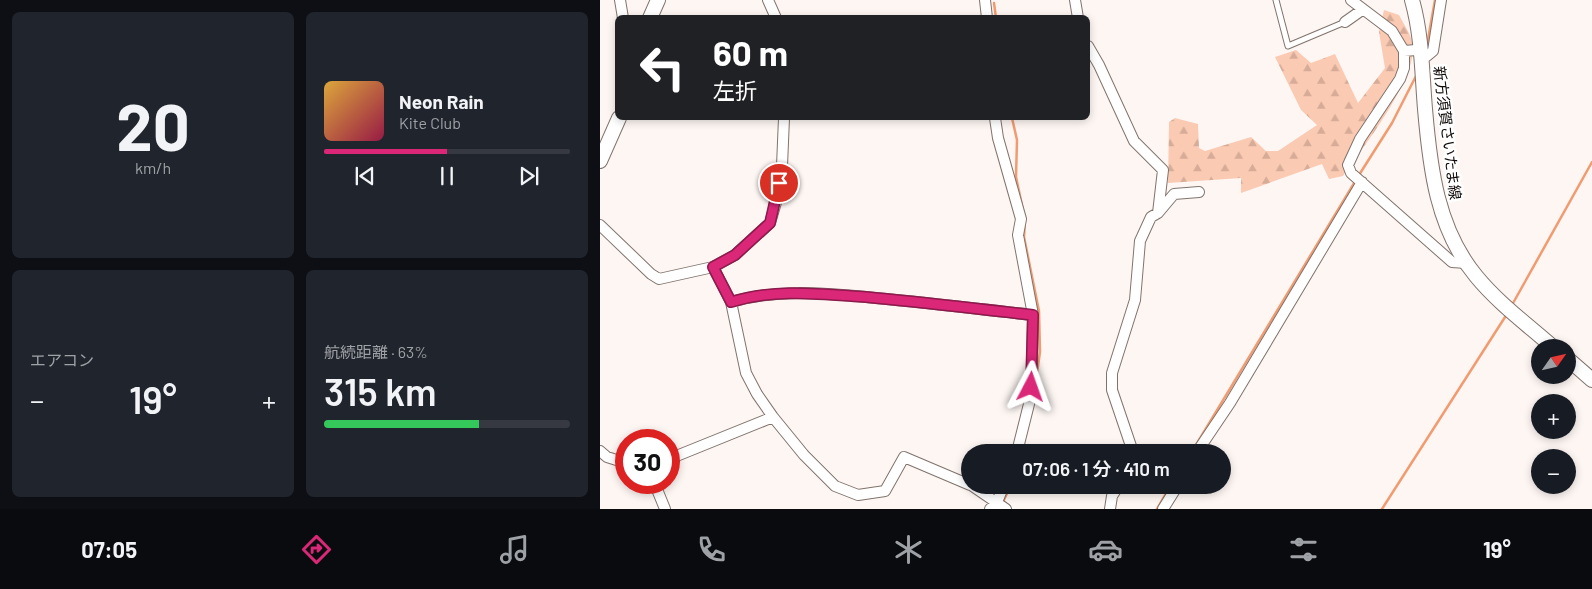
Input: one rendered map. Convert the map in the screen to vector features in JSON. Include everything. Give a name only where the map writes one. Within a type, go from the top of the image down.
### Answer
[{"type":"main road","points":[[651,15],[658,0]]},
{"type":"main road","name":"新方須賀さいたま線","points":[[1412,0],[1421,55],[1427,127],[1437,199],[1448,231],[1466,264],[1489,290],[1544,339]]},
{"type":"main road","points":[[600,161],[618,120]]},
{"type":"main road","points":[[1576,366],[1592,380]]},
{"type":"street","points":[[620,0],[622,15]]},
{"type":"street","points":[[768,0],[775,15]]},
{"type":"street","points":[[985,0],[987,15]]},
{"type":"street","points":[[1075,0],[1078,15]]},
{"type":"street","points":[[1351,0],[1392,32],[1404,51],[1404,68],[1400,79],[1351,156],[1348,165],[1351,173],[1452,262],[1466,264]]},
{"type":"street","points":[[1404,51],[1416,50],[1421,55],[1427,56],[1433,51],[1441,0]]},
{"type":"street","points":[[1345,22],[1362,10]]},
{"type":"street","points":[[1090,50],[1103,73],[1134,141],[1163,170],[1158,213]]},
{"type":"street","points":[[600,226],[651,274],[659,279],[713,267],[735,255],[770,223],[777,199],[782,166],[784,120]]},
{"type":"street","points":[[995,120],[998,138],[1021,219],[1018,235],[1033,315],[1032,371],[1029,404],[1019,444]]},
{"type":"street","points":[[1202,444],[1230,403],[1362,182]]},
{"type":"street","points":[[1130,444],[1112,390],[1112,373],[1135,300],[1140,241],[1151,217],[1158,213],[1174,194],[1199,192]]},
{"type":"street","points":[[713,267],[731,302],[746,373],[757,394],[804,455],[830,482],[835,486],[858,495],[886,491],[904,457],[961,481]]},
{"type":"street","points":[[731,302],[742,298],[802,292],[901,300],[1033,315]]},
{"type":"street","points":[[680,455],[773,417]]},
{"type":"street","points":[[600,451],[607,457],[615,460]]},
{"type":"street","points":[[659,494],[665,509]]},
{"type":"street","points":[[980,494],[994,506],[1006,509]]},
{"type":"street","points":[[994,506],[1000,494]]},
{"type":"street","points":[[1110,509],[1113,494]]},
{"type":"street","points":[[1163,509],[1172,494]]},
{"type":"lane","points":[[1276,0],[1288,46],[1345,22]]},
{"type":"green space","points":[[1384,10],[1399,15],[1411,39],[1412,56],[1408,73],[1388,111],[1343,176],[1329,179],[1322,164],[1241,193],[1241,178],[1168,183],[1169,122],[1175,118],[1198,124],[1199,148],[1205,151],[1251,137],[1266,151],[1278,151],[1317,125],[1301,110],[1275,57],[1296,50],[1311,63],[1335,54],[1358,103],[1385,68],[1379,32]]},
{"type":"waterway","points":[[1427,45],[1435,0]]},
{"type":"waterway","points":[[994,3],[996,15]]},
{"type":"waterway","points":[[1359,175],[1392,123],[1417,74]]},
{"type":"waterway","points":[[1012,120],[1017,140],[1016,177],[1024,215]]},
{"type":"waterway","points":[[1512,305],[1592,162]]},
{"type":"waterway","points":[[1197,444],[1356,180]]},
{"type":"waterway","points":[[1025,220],[1024,237],[1039,311],[1040,352],[1037,373]]},
{"type":"waterway","points":[[1382,509],[1507,314]]},
{"type":"waterway","points":[[1002,504],[1007,494]]},
{"type":"waterway","points":[[1157,509],[1166,494]]},
{"type":"route","points":[[779,183],[777,199],[770,223],[753,241],[735,255],[713,267],[731,302],[742,298],[802,292],[901,300],[1033,315],[1031,387]]}]
